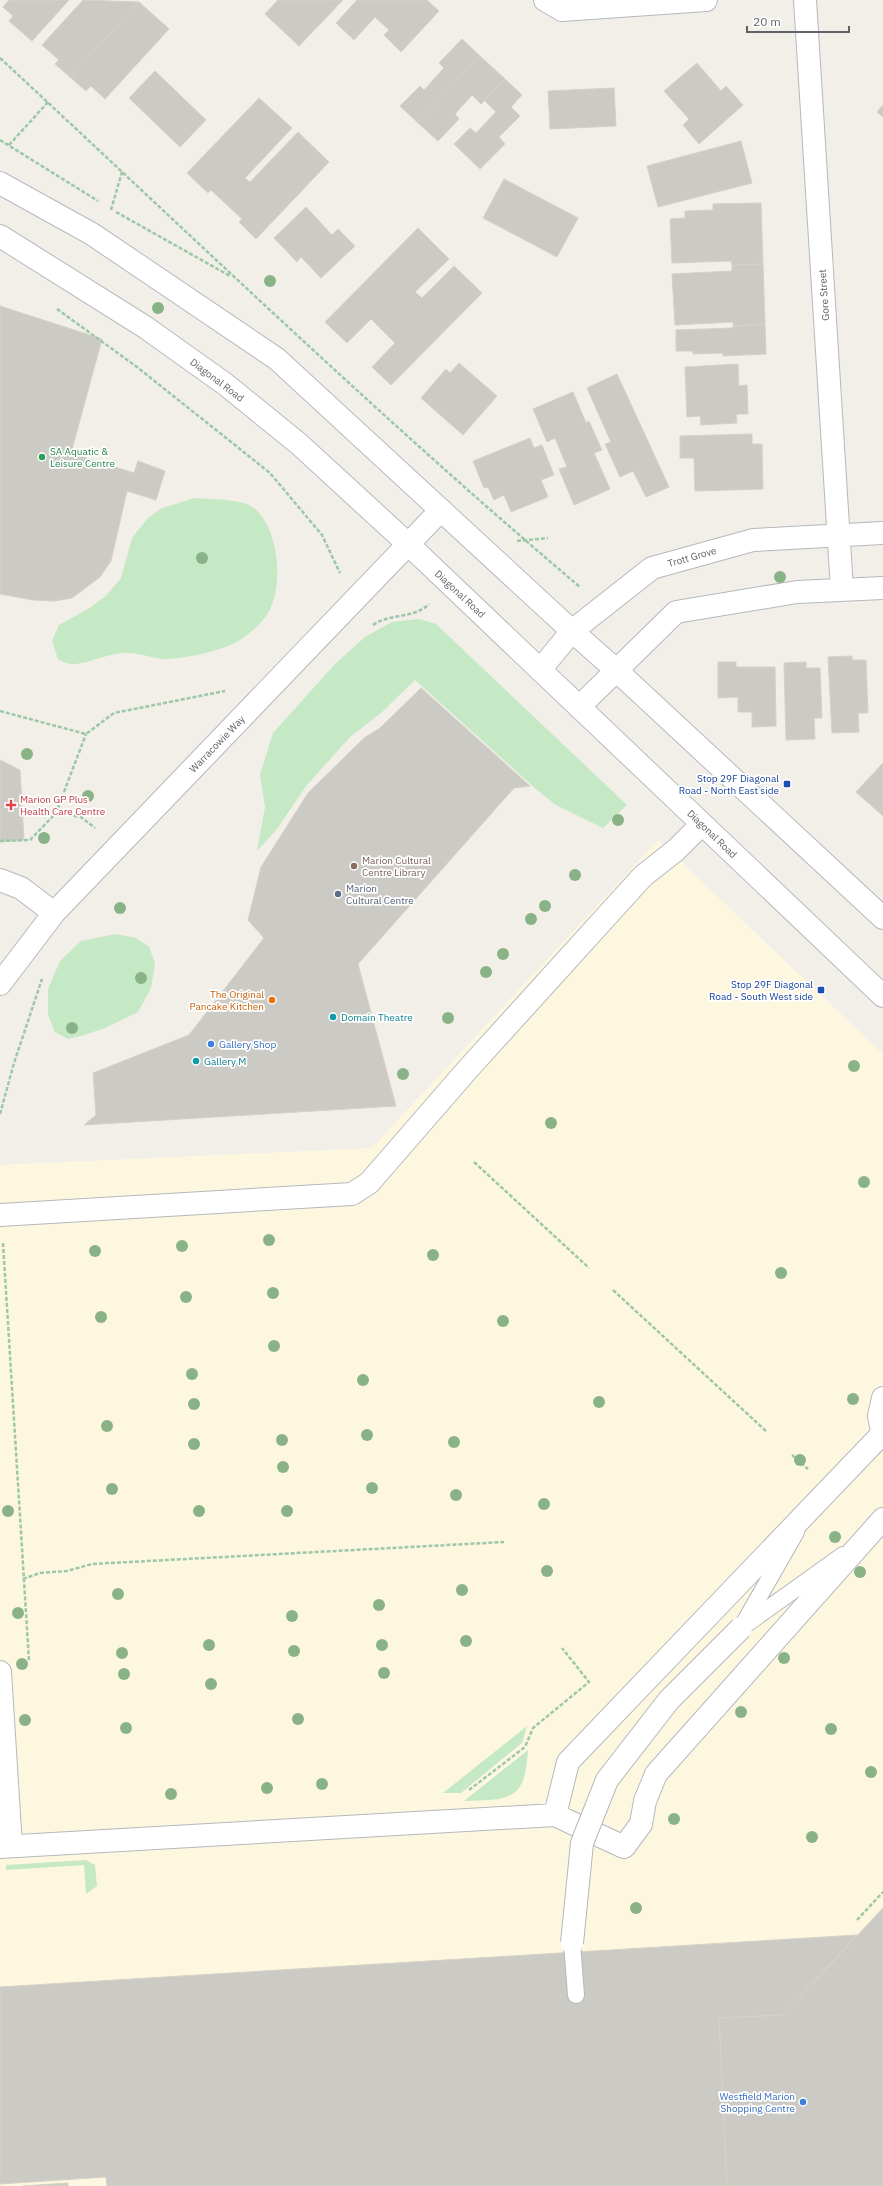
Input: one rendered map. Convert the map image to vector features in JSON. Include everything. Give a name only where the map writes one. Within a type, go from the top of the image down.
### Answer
[{"type":"street","points":[[545,0],[562,10],[706,0]]},
{"type":"street","name":"Gore Street","points":[[805,0],[842,590]]},
{"type":"street","points":[[0,183],[92,234],[277,359],[616,670],[883,918]]},
{"type":"street","name":"Diagonal Road","points":[[0,236],[145,327],[225,384],[299,444],[409,545],[883,996]]},
{"type":"street","name":"Warracowie Way","points":[[0,984],[54,913],[441,510]]},
{"type":"street","name":"Trott Grove","points":[[540,670],[572,631],[652,568],[753,540],[883,533]]},
{"type":"street","points":[[579,706],[676,612],[797,592],[883,588]]},
{"type":"street","points":[[1,1215],[352,1194],[369,1184],[468,1069],[643,876],[676,850],[702,824]]},
{"type":"street","points":[[0,880],[21,888],[54,913]]},
{"type":"street","points":[[555,1815],[568,1762],[811,1507],[883,1435],[879,1416],[883,1398]]},
{"type":"street","points":[[0,1672],[5,1847],[555,1815],[624,1847],[641,1824],[645,1802],[656,1774],[883,1519]]},
{"type":"street","points":[[572,1943],[582,1843],[607,1780],[669,1700],[741,1628]]},
{"type":"lane","points":[[741,1628],[811,1507]]},
{"type":"lane","points":[[741,1628],[864,1539]]},
{"type":"lane","points":[[572,1943],[576,1995]]},
{"type":"path","points":[[0,58],[234,277],[524,539],[580,587]]},
{"type":"path","points":[[9,145],[48,102]]},
{"type":"path","points":[[0,140],[111,210],[234,277]]},
{"type":"path","points":[[111,210],[122,172]]},
{"type":"path","points":[[57,309],[137,367],[270,473],[322,535],[340,573],[335,579]]},
{"type":"path","points":[[524,539],[548,538]]},
{"type":"path","points":[[368,630],[380,620],[422,611],[431,602]]},
{"type":"path","points":[[0,841],[30,840],[56,813],[86,734],[114,713],[225,691],[230,686]]},
{"type":"path","points":[[0,711],[86,734]]},
{"type":"path","points":[[56,813],[82,817],[100,832]]},
{"type":"path","points":[[0,1114],[14,1063],[44,974]]},
{"type":"path","points":[[474,1162],[589,1268]]},
{"type":"path","points":[[1,1215],[29,1663]]},
{"type":"path","points":[[613,1290],[767,1432]]},
{"type":"path","points":[[792,1455],[809,1470]]},
{"type":"path","points":[[24,1579],[40,1573],[67,1571],[92,1564],[504,1542]]},
{"type":"path","points":[[467,1792],[525,1747],[533,1728],[589,1682],[562,1648]]},
{"type":"path","points":[[857,1920],[883,1892]]},
{"type":"shaded area","points":[[658,840],[883,1054],[883,2186],[0,2186],[0,1165],[372,1148]]},
{"type":"green space","points":[[195,498],[234,501],[249,505],[262,517],[268,528],[276,555],[277,583],[275,596],[271,607],[258,626],[233,644],[215,651],[185,657],[167,659],[125,653],[77,664],[66,663],[58,659],[52,641],[59,625],[88,609],[106,596],[121,578],[132,538],[148,518],[162,508]]},
{"type":"green space","points":[[419,619],[436,624],[627,805],[603,828],[556,805],[537,790],[415,680],[382,712],[350,737],[306,786],[277,829],[257,851],[265,807],[260,775],[273,733],[335,664],[365,637],[392,622]]},
{"type":"green space","points":[[115,934],[136,938],[149,947],[155,963],[151,988],[138,1012],[105,1028],[68,1039],[55,1032],[48,1015],[48,989],[60,961],[81,941]]},
{"type":"green space","points":[[527,1726],[522,1743],[461,1793],[443,1793]]},
{"type":"green space","points":[[528,1750],[523,1780],[519,1788],[512,1794],[504,1798],[493,1800],[464,1801]]},
{"type":"green space","points":[[86,1860],[95,1865],[97,1886],[86,1894],[84,1865],[6,1870],[6,1865]]},
{"type":"building","points":[[9,0],[69,0],[32,41],[9,21],[13,16],[3,7]]},
{"type":"building","points":[[83,0],[139,2],[70,77],[55,64],[59,60],[42,45]]},
{"type":"building","points":[[278,0],[343,0],[299,46],[265,14]]},
{"type":"building","points":[[357,0],[427,0],[439,11],[401,52],[384,35],[389,30],[375,17],[354,40],[336,23]]},
{"type":"building","points":[[139,2],[169,29],[105,99],[91,86],[86,91],[70,77]]},
{"type":"building","points":[[462,39],[480,56],[417,122],[400,106],[420,86],[424,90],[444,68],[439,63]]},
{"type":"building","points":[[480,56],[505,79],[481,104],[472,95],[455,114],[459,119],[438,141],[417,122]]},
{"type":"building","points":[[697,63],[721,91],[726,86],[743,105],[699,144],[683,125],[689,119],[664,91]]},
{"type":"building","points":[[155,71],[206,120],[180,147],[129,98]]},
{"type":"building","points":[[505,79],[522,95],[511,107],[520,116],[499,137],[505,144],[480,169],[454,144],[470,128],[476,133],[496,112],[484,100]]},
{"type":"building","points":[[614,88],[616,126],[550,129],[548,91]]},
{"type":"building","points":[[259,98],[292,128],[245,178],[250,182],[298,132],[329,162],[256,239],[239,222],[242,219],[211,190],[208,193],[187,173]]},
{"type":"building","points":[[883,105],[883,117],[877,112]]},
{"type":"building","points":[[741,141],[752,183],[658,207],[647,166]]},
{"type":"building","points":[[504,179],[578,218],[557,257],[483,218]]},
{"type":"building","points":[[761,203],[763,264],[732,265],[731,261],[672,263],[670,219],[685,218],[685,211],[713,210],[713,204]]},
{"type":"building","points":[[306,207],[332,235],[338,229],[355,246],[321,278],[301,257],[297,262],[274,238]]},
{"type":"building","points":[[418,228],[449,259],[415,292],[422,298],[454,266],[482,293],[391,385],[372,367],[395,343],[371,319],[347,343],[325,322]]},
{"type":"building","points":[[763,264],[765,324],[733,326],[733,322],[675,325],[672,274],[732,271],[732,265]]},
{"type":"building","name":"SA Aquatic & Leisure Centre","points":[[0,306],[102,339],[71,453],[134,473],[138,461],[165,471],[156,500],[127,491],[111,561],[100,577],[72,598],[54,601],[33,600],[0,594]]},
{"type":"building","points":[[765,324],[766,354],[723,356],[723,353],[693,354],[693,351],[676,351],[676,330],[733,328],[733,326]]},
{"type":"building","points":[[459,363],[497,396],[463,435],[421,398],[446,369],[450,373]]},
{"type":"building","points":[[738,364],[739,386],[747,385],[748,414],[736,414],[737,423],[701,425],[700,416],[687,417],[685,367]]},
{"type":"building","points":[[617,374],[669,487],[646,497],[633,471],[620,477],[605,444],[611,442],[587,388]]},
{"type":"building","points":[[573,392],[586,423],[589,421],[602,450],[594,453],[610,489],[574,505],[559,469],[567,467],[555,438],[547,442],[533,409]]},
{"type":"building","points":[[752,434],[752,444],[762,444],[763,489],[695,491],[694,458],[680,458],[680,436]]},
{"type":"building","points":[[530,438],[534,448],[542,445],[554,475],[541,480],[548,497],[511,512],[504,495],[494,500],[488,487],[484,488],[473,461]]},
{"type":"building","points":[[852,656],[852,660],[866,660],[868,713],[858,713],[859,732],[832,733],[828,657]]},
{"type":"building","points":[[718,662],[736,662],[736,667],[775,667],[776,726],[752,727],[752,712],[738,712],[738,697],[718,698]]},
{"type":"building","points":[[806,662],[806,668],[820,668],[822,718],[814,718],[815,739],[786,740],[784,663]]},
{"type":"building","name":"Marion Cultural Centre","points":[[421,688],[530,786],[514,788],[358,964],[396,1106],[84,1125],[96,1115],[93,1073],[189,1035],[264,938],[248,920],[261,867],[308,793],[364,738],[380,728]]},
{"type":"building","name":"Marion GP Plus Health Care Centre","points":[[0,760],[20,770],[24,840],[0,842]]},
{"type":"building","points":[[883,763],[883,816],[856,792]]},
{"type":"building","name":"Westfield Marion Shopping Centre","points":[[883,1908],[883,2186],[727,2186],[719,2018],[783,2015]]},
{"type":"building","points":[[857,1935],[783,2015],[719,2018],[727,2186],[107,2186],[106,2177],[0,2184],[0,1987]]},
{"type":"building","points":[[68,2183],[68,2186],[23,2186]]},
{"type":"place","name":"SA Aquatic & Leisure Centre","points":[[42,457]]},
{"type":"place","name":"Stop 29F Diagonal Road - North East side","points":[[787,784]]},
{"type":"place","name":"Marion GP Plus Health Care Centre","points":[[11,805]]},
{"type":"place","name":"Marion Cultural Centre Library","points":[[354,866]]},
{"type":"place","name":"Marion Cultural Centre","points":[[338,894]]},
{"type":"place","name":"Stop 29F Diagonal Road - South West side","points":[[821,990]]},
{"type":"place","name":"The Original Pancake Kitchen","points":[[272,1000]]},
{"type":"place","name":"Domain Theatre","points":[[333,1017]]},
{"type":"place","name":"Gallery Shop","points":[[211,1044]]},
{"type":"place","name":"Gallery M","points":[[196,1061]]},
{"type":"place","name":"Westfield Marion Shopping Centre","points":[[803,2102]]}]
